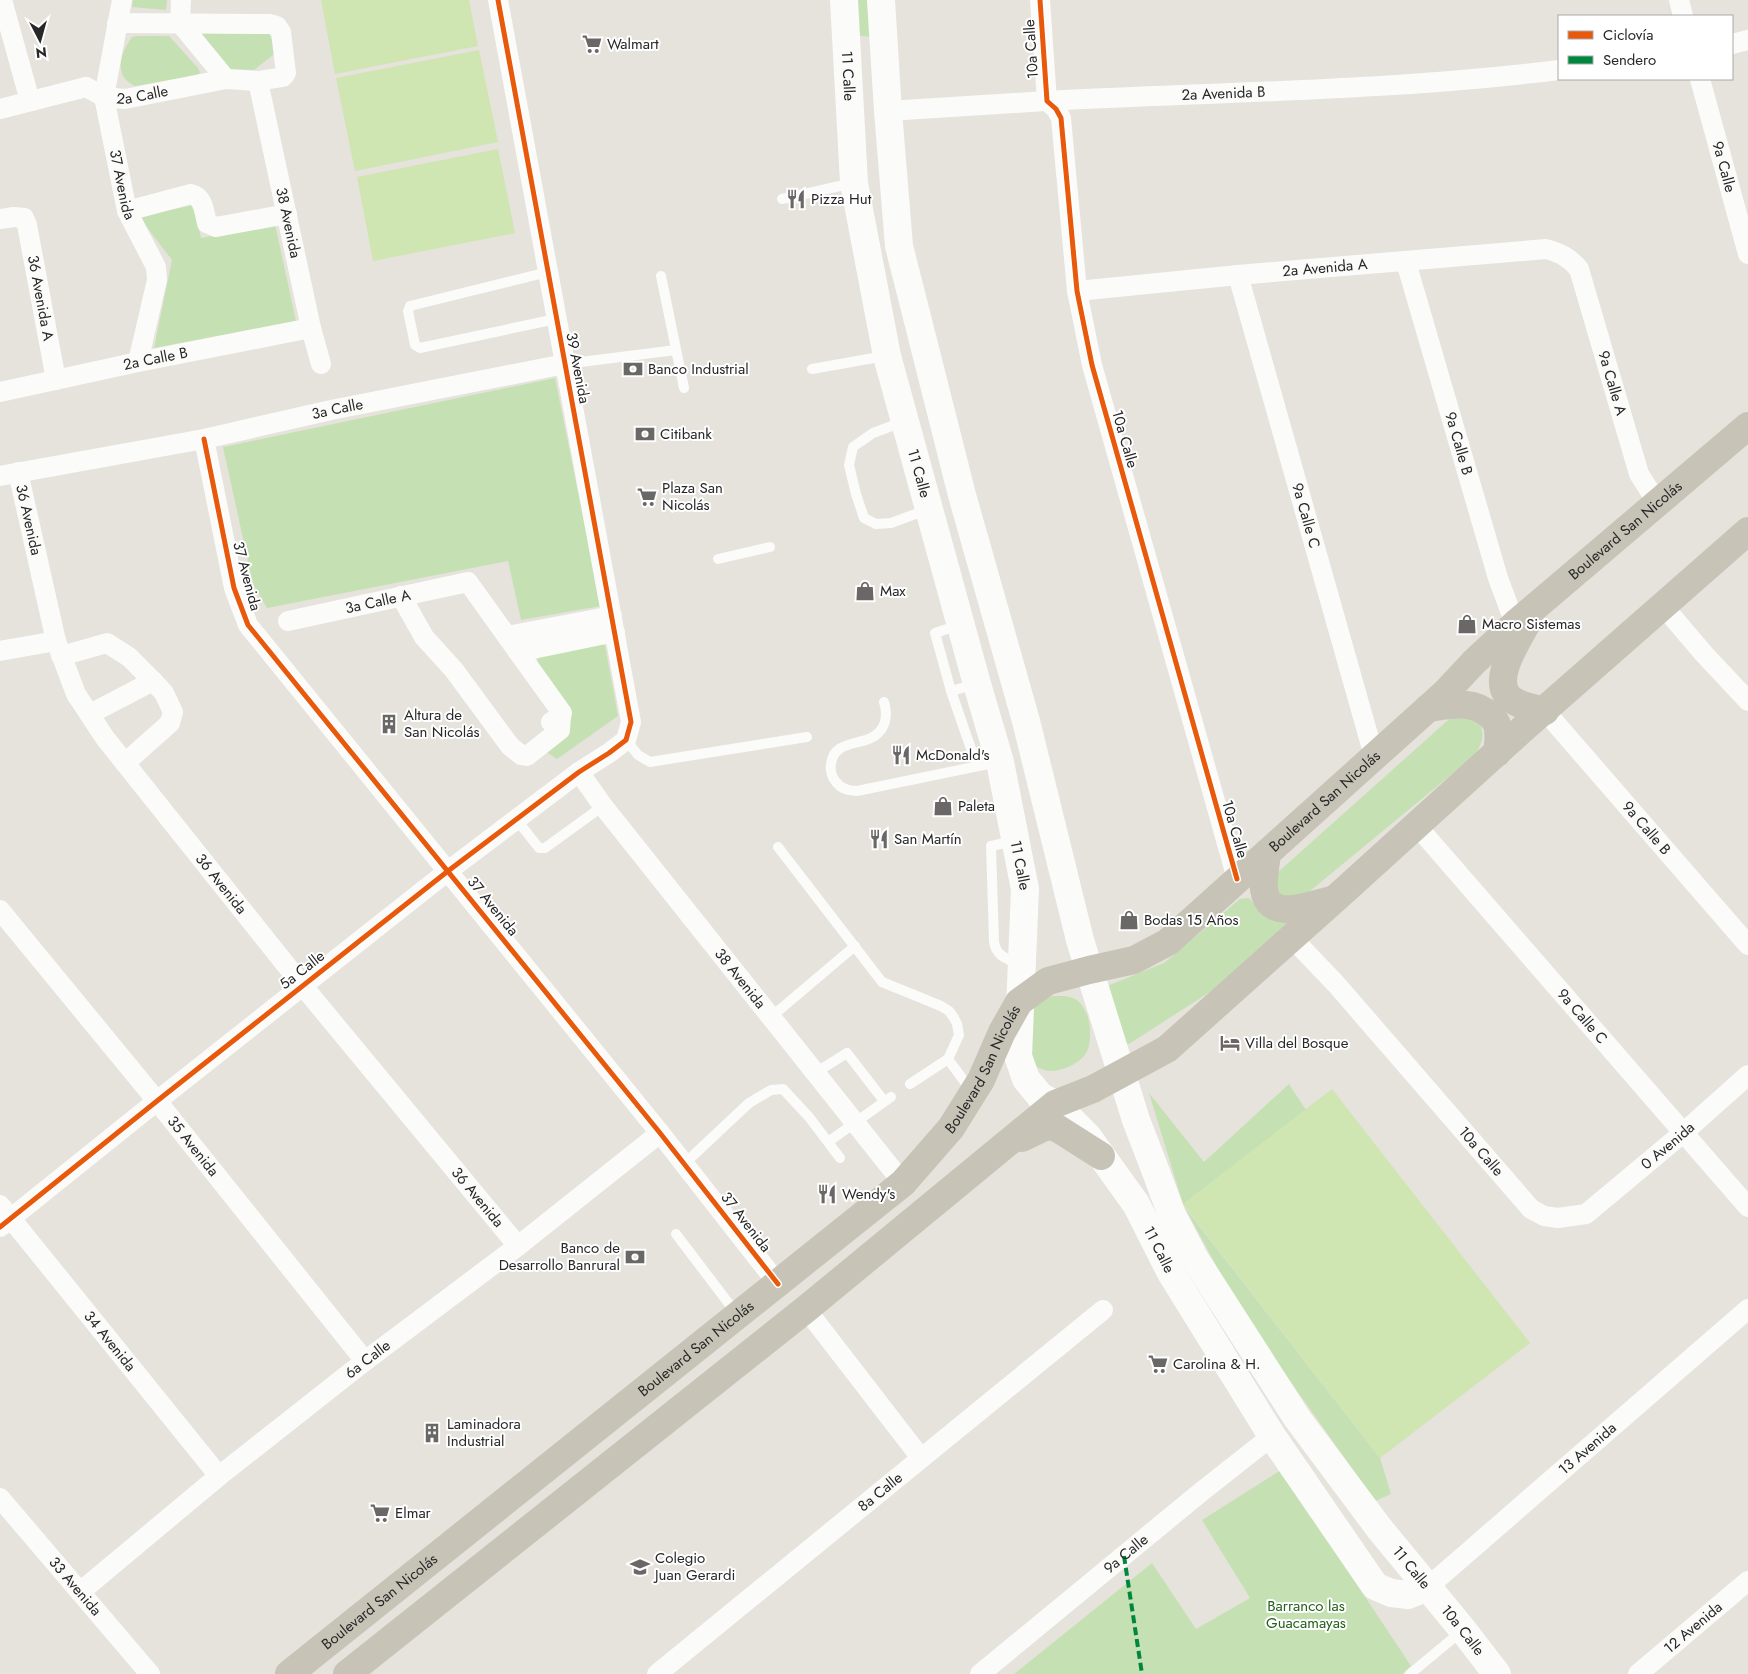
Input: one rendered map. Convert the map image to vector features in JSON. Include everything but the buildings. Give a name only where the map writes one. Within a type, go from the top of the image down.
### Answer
[{"type":"main road","name":"11 Calle","points":[[844,0],[854,183],[886,356],[962,624],[977,684],[988,764],[1004,844],[1025,889],[1018,1056],[1026,1079],[1040,1096],[1055,1104],[1088,1137],[1136,1204],[1171,1273],[1272,1436],[1375,1586],[1391,1593],[1408,1595],[1428,1587],[1379,1528],[1297,1418],[1195,1259],[1172,1215],[1136,1120],[1089,970],[1049,820],[1026,722],[962,495],[899,246],[881,0]]},
{"type":"main road","name":"Boulevard San Nicolás","points":[[289,1674],[903,1183],[951,1128],[980,1080],[1009,1018],[1019,1002],[1048,981],[1134,960],[1168,942],[1428,708],[1525,616],[1748,426]]},
{"type":"main road","points":[[347,1674],[806,1309],[1055,1104],[1093,1090],[1167,1049],[1748,531]]},
{"type":"main road","points":[[1525,616],[1502,677],[1504,691],[1512,700],[1520,704],[1545,711]]},
{"type":"main road","points":[[1428,708],[1457,704],[1472,705],[1486,711],[1494,719],[1498,728],[1497,753]]},
{"type":"main road","points":[[1267,853],[1263,886],[1267,898],[1273,905],[1283,909],[1296,909],[1335,899]]},
{"type":"main road","points":[[1000,1149],[1046,1126],[1056,1128],[1101,1156]]},
{"type":"main road","name":"10a Calle","points":[[1428,1587],[1497,1674]]},
{"type":"street","points":[[2,0],[30,101]]},
{"type":"street","name":"37 Avenida","points":[[122,0],[104,97],[127,211],[156,267],[157,280],[138,362]]},
{"type":"street","points":[[181,0],[180,23],[226,79]]},
{"type":"street","name":"39 Avenida","points":[[498,0],[631,722],[626,740]]},
{"type":"street","name":"10a Calle","points":[[1040,0],[1046,101],[1056,109],[1061,118],[1077,291],[1092,365],[1237,879]]},
{"type":"street","points":[[1679,0],[1683,15]]},
{"type":"street","points":[[117,23],[180,23]]},
{"type":"street","name":"2a Calle","points":[[0,109],[86,87],[104,97],[125,99],[226,79],[258,81],[283,77],[286,73],[281,32],[276,26],[270,24],[180,23]]},
{"type":"street","points":[[1733,44],[1748,40]]},
{"type":"street","name":"2a Avenida B","points":[[888,111],[1046,101],[1346,88],[1520,75],[1558,70]]},
{"type":"street","name":"9a Calle","points":[[1700,80],[1748,254]]},
{"type":"street","name":"38 Avenida","points":[[258,81],[311,328],[321,364]]},
{"type":"street","points":[[127,211],[191,194],[196,195],[202,202],[207,223],[216,227],[287,214]]},
{"type":"street","name":"36 Avenida A","points":[[0,220],[14,217],[24,218],[27,224],[56,380]]},
{"type":"street","name":"2a Avenida A","points":[[1077,291],[1238,275],[1546,249],[1560,253],[1571,260]]},
{"type":"street","name":"9a Calle A","points":[[1571,260],[1579,269],[1638,474],[1658,504]]},
{"type":"street","name":"9a Calle B","points":[[1406,262],[1495,568],[1525,616]]},
{"type":"street","name":"9a Calle C","points":[[1238,275],[1374,756]]},
{"type":"street","name":"2a Calle B","points":[[0,392],[138,362],[311,328]]},
{"type":"street","name":"3a Calle","points":[[9,474],[204,439],[331,410],[565,364]]},
{"type":"street","name":"37 Avenida","points":[[204,439],[234,588],[248,625],[660,1133],[778,1284]]},
{"type":"street","name":"36 Avenida","points":[[9,474],[58,648],[76,694],[105,738],[302,985],[518,1246]]},
{"type":"street","name":"3a Calle A","points":[[288,621],[468,582],[512,644]]},
{"type":"street","points":[[401,596],[424,637],[454,670],[510,746],[521,755],[527,756],[560,730],[556,719],[562,713],[512,644],[614,624]]},
{"type":"street","points":[[1664,607],[1748,701]]},
{"type":"street","points":[[0,651],[107,643],[129,657],[164,693],[173,712],[170,723],[125,763]]},
{"type":"street","points":[[90,714],[153,681]]},
{"type":"street","name":"9a Calle B","points":[[1545,711],[1748,945]]},
{"type":"street","name":"5a Calle","points":[[4,1217],[157,1101],[448,871],[579,772],[610,753],[626,740]]},
{"type":"street","name":"38 Avenida","points":[[579,772],[603,806],[903,1183]]},
{"type":"street","name":"9a Calle C","points":[[1417,826],[1748,1207]]},
{"type":"street","name":"35 Avenida","points":[[0,910],[157,1101],[365,1361]]},
{"type":"street","name":"10a Calle","points":[[1292,938],[1336,984],[1531,1209],[1544,1216],[1558,1218],[1586,1214]]},
{"type":"street","name":"0 Avenida","points":[[1586,1214],[1683,1133],[1748,1075]]},
{"type":"street","name":"6a Calle","points":[[80,1592],[219,1476],[365,1361],[518,1246],[660,1133]]},
{"type":"street","name":"34 Avenida","points":[[4,1217],[219,1476]]},
{"type":"street","points":[[806,1309],[921,1458]]},
{"type":"street","name":"13 Avenida","points":[[1428,1587],[1748,1309]]},
{"type":"street","name":"8a Calle","points":[[657,1674],[1103,1310]]},
{"type":"street","name":"9a Calle","points":[[980,1674],[1272,1436]]},
{"type":"street","name":"33 Avenida","points":[[0,1498],[150,1674]]},
{"type":"street","name":"12 Avenida","points":[[1638,1674],[1748,1581]]},
{"type":"lane","points":[[782,199],[854,183]]},
{"type":"lane","points":[[548,272],[410,306],[408,311],[415,345],[420,348],[556,319]]},
{"type":"lane","points":[[661,276],[684,388]]},
{"type":"lane","name":"3a Calle","points":[[565,364],[676,350]]},
{"type":"lane","points":[[812,369],[886,356]]},
{"type":"lane","points":[[905,421],[874,433],[854,446],[848,465],[856,494],[864,518],[876,524],[891,523],[930,509]]},
{"type":"lane","points":[[718,559],[770,548]]},
{"type":"lane","points":[[884,702],[886,710],[881,730],[868,739],[844,746],[839,749],[832,759],[830,770],[840,786],[851,791],[857,791],[988,764],[951,691],[935,633],[962,624]]},
{"type":"lane","points":[[951,691],[977,684]]},
{"type":"lane","points":[[626,740],[638,755],[650,762],[756,747],[807,737]]},
{"type":"lane","points":[[516,819],[539,848],[545,848],[603,806]]},
{"type":"lane","points":[[778,846],[882,982],[949,1011],[957,1024],[959,1035],[948,1058],[910,1084]]},
{"type":"lane","points":[[770,1017],[855,946]]},
{"type":"lane","points":[[815,1073],[847,1053],[887,1099],[828,1142]]},
{"type":"lane","points":[[948,1058],[972,1093]]},
{"type":"lane","points":[[684,1164],[749,1103],[771,1090],[783,1089],[809,1117],[840,1158]]},
{"type":"lane","points":[[676,1234],[739,1316]]},
{"type":"lane","points":[[1410,1674],[1463,1630]]},
{"type":"green space","points":[[133,0],[167,0],[166,10],[132,7]]},
{"type":"green space","points":[[321,0],[469,0],[478,46],[335,74]]},
{"type":"green space","points":[[852,0],[870,0],[872,37],[853,35]]},
{"type":"green space","points":[[206,30],[269,33],[278,51],[254,70],[229,69],[199,37]]},
{"type":"green space","points":[[169,36],[198,68],[199,75],[135,86],[128,82],[121,70],[122,57],[132,37]]},
{"type":"green space","points":[[479,50],[498,142],[355,171],[336,78]]},
{"type":"green space","points":[[498,149],[515,233],[373,261],[357,177]]},
{"type":"green space","points":[[193,205],[201,238],[275,224],[296,321],[154,348],[172,260],[139,217]]},
{"type":"green space","points":[[555,378],[601,606],[521,620],[508,561],[267,608],[253,584],[223,447]]},
{"type":"green space","points":[[604,640],[618,716],[557,759],[545,751],[562,737],[537,663],[539,652]]},
{"type":"green space","points":[[1456,713],[1480,723],[1482,739],[1475,755],[1304,896],[1290,899],[1280,894],[1275,882],[1277,873]]},
{"type":"green space","points":[[1249,898],[1271,920],[1289,924],[1216,988],[1129,1044],[1122,1042],[1107,986],[1164,963],[1240,899]]},
{"type":"green space","points":[[1053,996],[1070,997],[1080,1003],[1087,1015],[1090,1036],[1088,1049],[1082,1058],[1066,1068],[1050,1071],[1035,1066],[1028,1050],[1032,1007],[1040,1000]]},
{"type":"green space","points":[[1289,1084],[1306,1110],[1183,1205],[1149,1093],[1204,1162]]},
{"type":"green space","points":[[1332,1089],[1530,1343],[1380,1458],[1183,1204]]},
{"type":"green space","points":[[1185,1207],[1380,1458],[1391,1494],[1375,1501],[1240,1310]]},
{"type":"green space","name":"Barranco las Guacamayas","points":[[1281,1470],[1411,1666],[1402,1674],[1014,1674],[1152,1563],[1196,1629],[1250,1598],[1202,1520]]},
{"type":"marked path","points":[[1124,1556],[1142,1674]]},
{"type":"cycle path","points":[[0,1227],[448,871],[579,772],[626,740],[631,722],[498,0]]},
{"type":"cycle path","points":[[1040,0],[1047,101],[1056,109],[1061,118],[1077,291],[1092,365],[1237,879]]},
{"type":"cycle path","points":[[204,439],[234,588],[248,625],[660,1133],[778,1284]]},
{"type":"place","name":"Walmart","points":[[592,44]]},
{"type":"place","name":"Pizza Hut","points":[[796,199]]},
{"type":"place","name":"Banco Industrial","points":[[633,369]]},
{"type":"place","name":"Citibank","points":[[645,434]]},
{"type":"place","name":"Plaza San Nicolás","points":[[647,497]]},
{"type":"place","name":"Max","points":[[865,591]]},
{"type":"place","name":"Macro Sistemas","points":[[1467,624]]},
{"type":"place","name":"Altura de San Nicolás","points":[[389,724]]},
{"type":"place","name":"McDonald's","points":[[901,755]]},
{"type":"place","name":"Paleta","points":[[943,806]]},
{"type":"place","name":"San Martín","points":[[879,839]]},
{"type":"place","name":"Bodas 15 Años","points":[[1129,920]]},
{"type":"place","name":"Villa del Bosque","points":[[1230,1043]]},
{"type":"place","name":"Wendy's","points":[[827,1194]]},
{"type":"place","name":"Banco de Desarrollo Banrural","points":[[635,1257]]},
{"type":"place","name":"Carolina & H.","points":[[1158,1364]]},
{"type":"place","name":"Laminadora Industrial","points":[[432,1433]]},
{"type":"place","name":"Elmar","points":[[380,1513]]},
{"type":"place","name":"Colegio Juan Gerardi","points":[[640,1567]]}]
